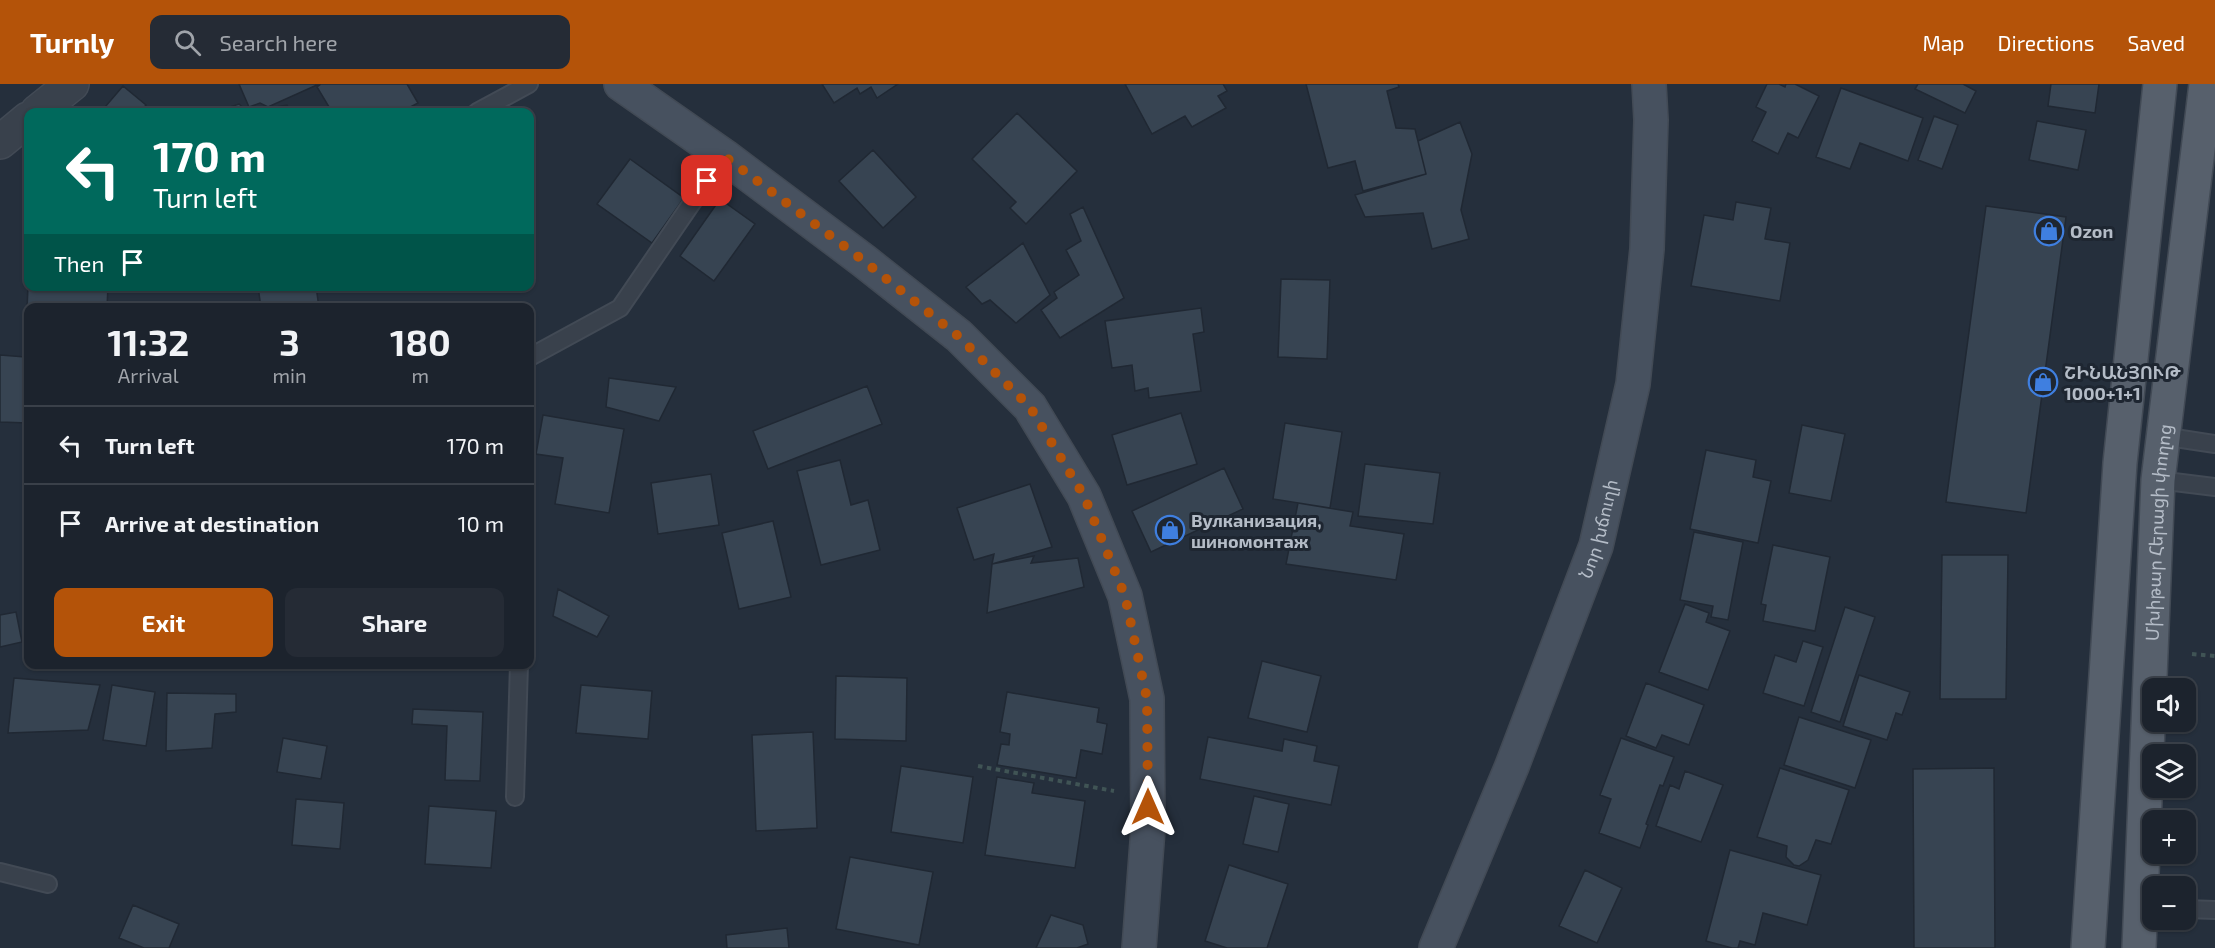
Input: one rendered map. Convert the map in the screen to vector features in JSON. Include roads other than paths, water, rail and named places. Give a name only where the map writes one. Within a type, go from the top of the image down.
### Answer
[{"type":"main road","points":[[621,84],[724,156],[864,261],[958,336],[1030,407],[1084,496],[1125,596],[1147,699],[1148,829],[1139,948]]},
{"type":"main road","name":"Նոր խճուղի","points":[[1436,948],[1512,766],[1596,546],[1633,384],[1647,249],[1651,120],[1649,84]]},
{"type":"main road","points":[[2088,948],[2120,463],[2160,84]]},
{"type":"main road","name":"Մխիթար Հերացի փողոց","points":[[2148,876],[2158,480],[2206,84]]},
{"type":"main road","name":"Մխիթար Հերացի փողոց","points":[[2139,948],[2142,930]]},
{"type":"street","points":[[42,108],[72,84]]},
{"type":"street","points":[[0,142],[24,122]]},
{"type":"lane","points":[[484,108],[529,84]]},
{"type":"lane","points":[[534,355],[620,308],[724,156]]},
{"type":"lane","points":[[2162,436],[2215,444]]},
{"type":"lane","points":[[2158,480],[2215,488]]},
{"type":"lane","points":[[515,796],[519,669]]},
{"type":"lane","points":[[0,872],[48,884]]},
{"type":"lane","points":[[2196,909],[2215,910]]},
{"type":"place","name":"Ozon","points":[[2049,231]]},
{"type":"place","name":"ՇԻՆԱՆՅՈՒԹ 1000+1+1","points":[[2043,382]]},
{"type":"place","name":"Вулканизация, шиномонтаж","points":[[1170,530]]}]
